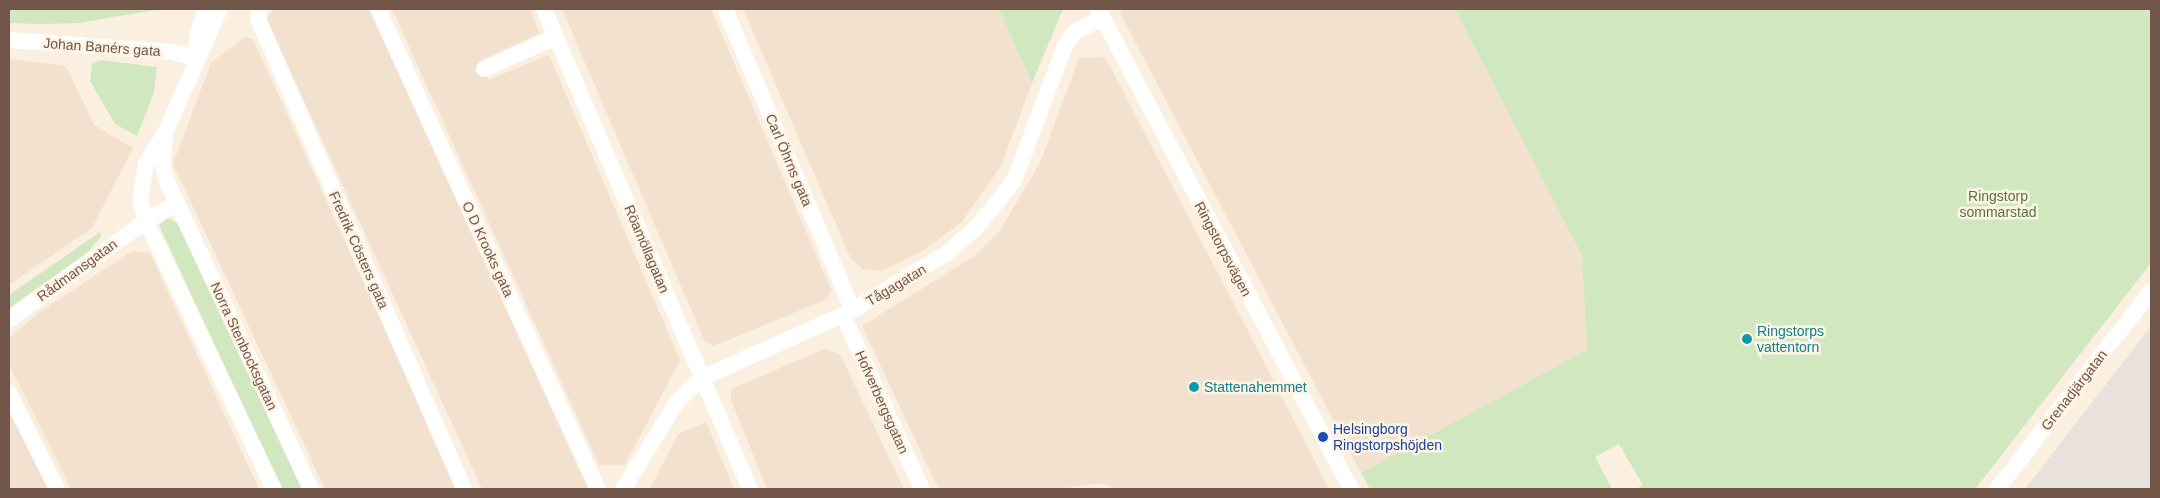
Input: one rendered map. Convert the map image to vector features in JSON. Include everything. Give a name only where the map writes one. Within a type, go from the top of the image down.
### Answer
[{"type":"street","points":[[196,58],[198,32],[206,9]]},
{"type":"street","points":[[220,9],[209,36],[196,58],[165,134],[146,163],[141,183],[140,201],[146,221],[274,489]]},
{"type":"street","name":"O D Krooks gata","points":[[378,9],[598,489]]},
{"type":"street","name":"Röamöllagatan","points":[[544,9],[750,489]]},
{"type":"street","name":"Carl Öhrns gata","points":[[725,9],[848,313]]},
{"type":"street","name":"Fredrik Cösters gata","points":[[258,10],[258,19],[464,489]]},
{"type":"street","name":"Tågagatan","points":[[623,489],[677,402],[702,378],[848,313],[947,253],[989,214],[1014,181],[1065,45],[1075,32],[1100,13]]},
{"type":"street","name":"Ringstorpsvägen","points":[[1100,13],[1351,489]]},
{"type":"street","points":[[484,69],[556,37]]},
{"type":"street","name":"Johan Banérs gata","points":[[9,40],[171,52],[196,58]]},
{"type":"street","points":[[165,134],[163,167],[177,203]]},
{"type":"street","name":"Rådmansgatan","points":[[9,320],[146,221],[177,203]]},
{"type":"street","name":"Norra Stenbocksgatan","points":[[177,203],[311,489]]},
{"type":"street","name":"Grenadjärgatan","points":[[1997,489],[2151,291]]},
{"type":"street","name":"Hofverbergsgatan","points":[[848,313],[922,489]]},
{"type":"street","points":[[9,392],[57,489]]},
{"type":"shaded area","points":[[273,9],[369,9],[588,489],[482,489],[267,20]]},
{"type":"shaded area","points":[[392,9],[530,9],[540,33],[480,61],[488,80],[549,55],[680,360],[625,465],[599,465]]},
{"type":"shaded area","points":[[562,9],[711,9],[831,290],[827,299],[714,346],[705,342]]},
{"type":"shaded area","points":[[743,9],[999,9],[1032,83],[1001,166],[961,223],[924,250],[882,271],[862,269],[851,259]]},
{"type":"shaded area","points":[[1122,9],[1455,9],[1582,256],[1587,351],[1361,473],[1120,13]]},
{"type":"shaded area","points":[[245,37],[253,39],[457,489],[325,489],[173,164],[211,63]]},
{"type":"shaded area","points":[[1105,57],[1329,489],[1116,489],[1103,483],[1058,489],[939,489],[934,480],[862,326],[973,257],[1001,229],[1040,163],[1079,58]]},
{"type":"shaded area","points":[[9,59],[66,66],[94,125],[133,148],[92,228],[9,285]]},
{"type":"shaded area","points":[[132,251],[150,253],[259,489],[71,489],[9,365],[9,338],[41,311]]},
{"type":"shaded area","points":[[2151,326],[2151,489],[2025,489]]},
{"type":"shaded area","points":[[824,349],[840,354],[904,489],[767,489],[731,400],[731,389]]},
{"type":"shaded area","points":[[9,410],[48,489],[9,489]]},
{"type":"shaded area","points":[[706,422],[734,489],[650,489],[678,434]]},
{"type":"green space","points":[[9,9],[161,9],[79,23],[41,24],[9,23]]},
{"type":"green space","points":[[999,9],[1063,9],[1032,83]]},
{"type":"green space","name":"Ringstorp sommarstad","points":[[1455,9],[2151,9],[2151,263],[1975,489],[1636,489],[1643,485],[1619,444],[1595,457],[1612,489],[1370,489],[1361,473],[1587,350],[1582,256]]},
{"type":"green space","points":[[100,60],[157,67],[154,92],[137,136],[115,124],[90,81],[92,64]]},
{"type":"green space","points":[[168,218],[178,223],[302,489],[282,489],[159,225]]},
{"type":"green space","points":[[100,232],[101,236],[88,252],[9,308],[9,295]]},
{"type":"place","name":"Ringstorps vattentorn","points":[[1747,339]]},
{"type":"place","name":"Stattenahemmet","points":[[1194,387]]},
{"type":"place","name":"Helsingborg Ringstorpshöjden","points":[[1323,437]]}]
